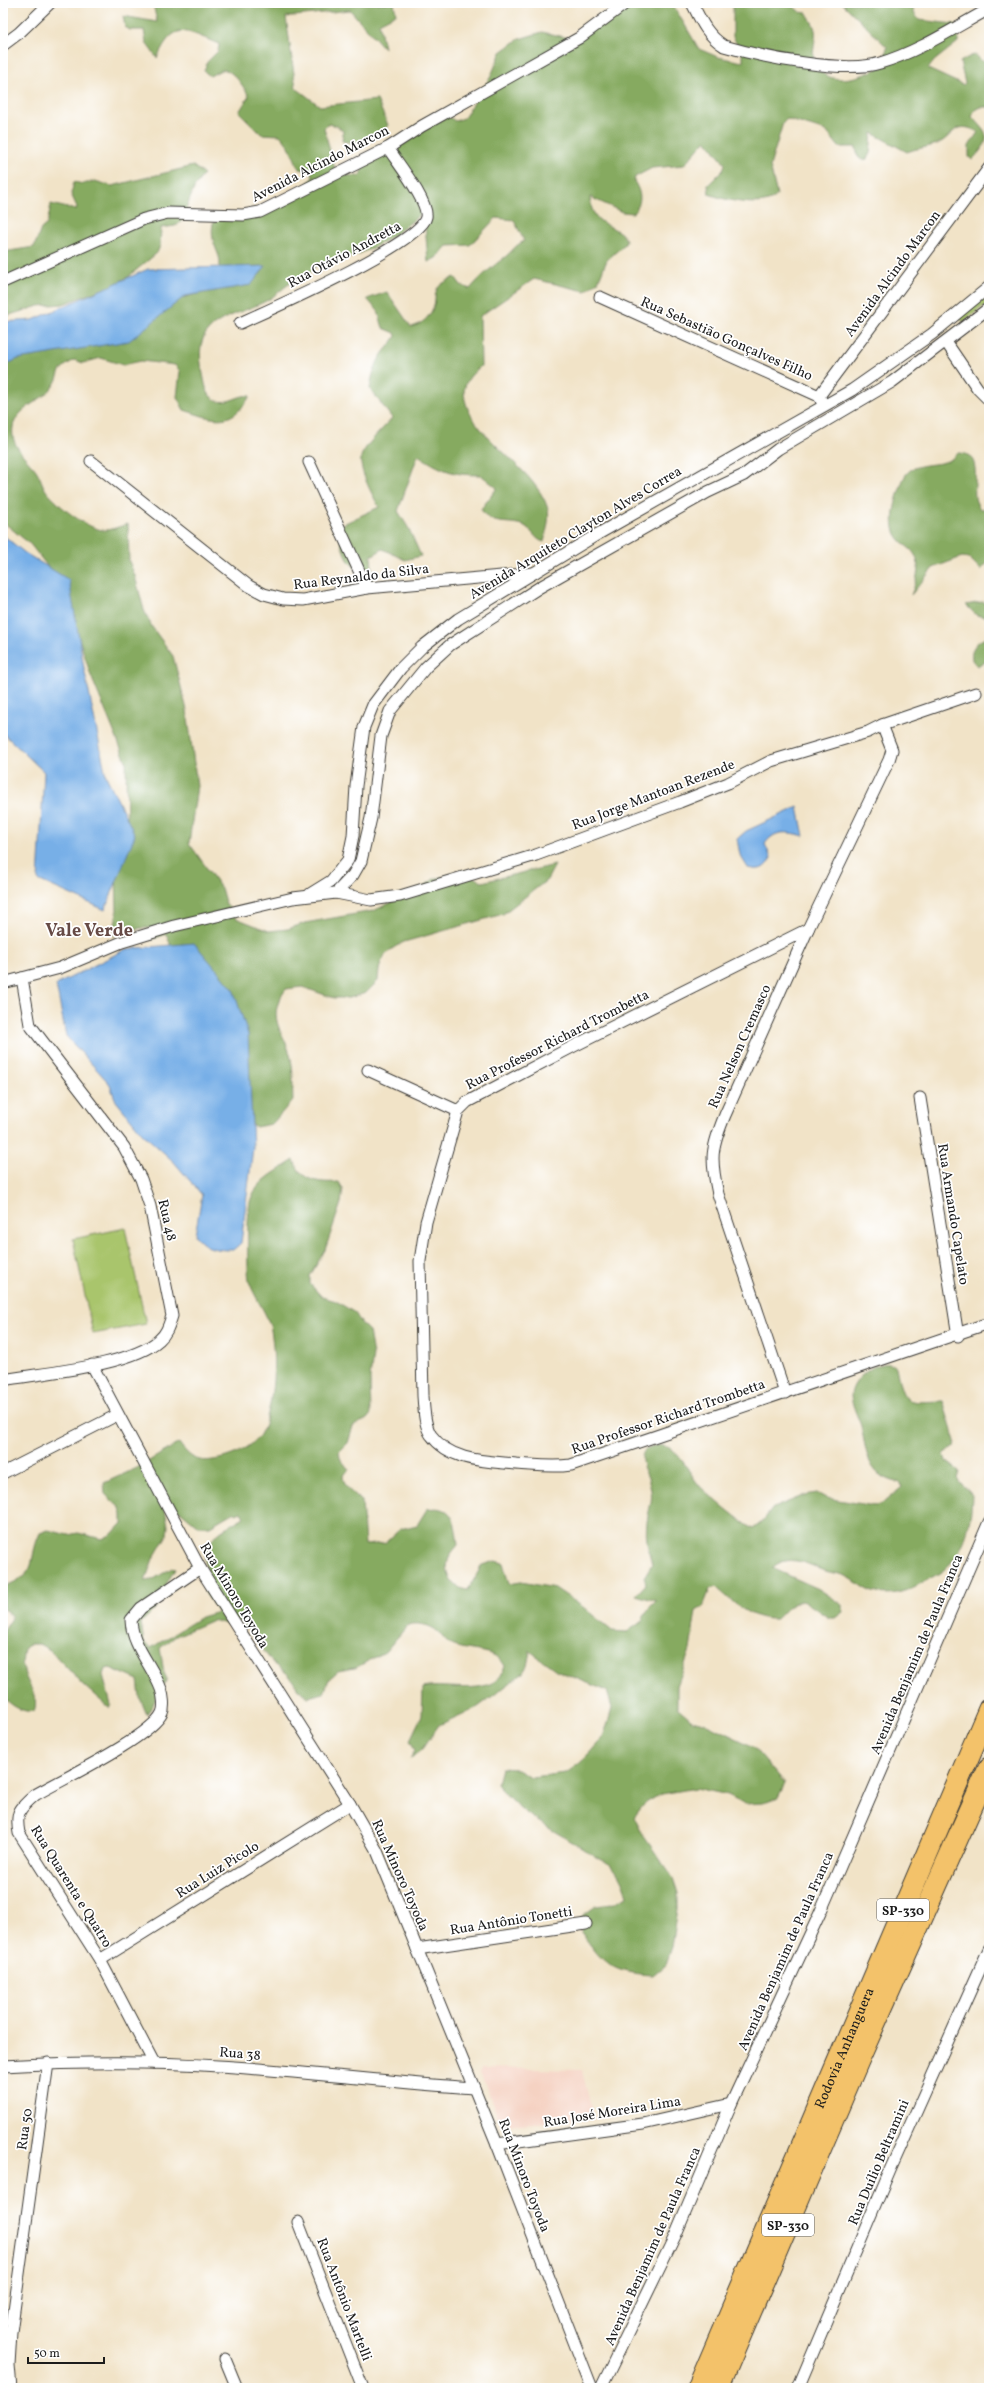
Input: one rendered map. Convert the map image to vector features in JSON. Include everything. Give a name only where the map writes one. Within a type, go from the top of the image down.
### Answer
[{"type":"highway","name":"Rodovia Anhanguera","points":[[698,2388],[989,1709]]},
{"type":"highway","name":"Rodovia Anhanguera","points":[[718,2388],[855,2069],[989,1768]]},
{"type":"street","points":[[3,45],[19,33],[50,3]]},
{"type":"street","name":"Avenida Alcindo Marcon","points":[[3,282],[144,219],[168,213],[244,215],[260,212],[388,148],[422,126],[579,38],[626,3]]},
{"type":"street","points":[[692,3],[706,30],[713,39],[724,46],[838,68],[878,64],[900,57],[989,9]]},
{"type":"street","name":"Rua Otávio Andretta","points":[[240,323],[308,292],[387,250],[412,236],[423,225],[427,216],[424,204],[388,148]]},
{"type":"street","name":"Avenida Alcindo Marcon","points":[[819,396],[989,168]]},
{"type":"street","name":"Avenida Arquiteto Clayton Alves Correa","points":[[305,897],[331,881],[348,860],[353,836],[356,786],[364,727],[372,705],[383,689],[422,647],[452,624],[635,512],[824,408],[932,334],[989,287]]},
{"type":"street","name":"Rua Sebastião Gonçalves Filho","points":[[600,297],[819,396],[824,408],[831,418]]},
{"type":"street","name":"Avenida Arquiteto Clayton Alves Correa","points":[[336,893],[353,875],[361,861],[371,818],[381,736],[390,711],[426,667],[450,645],[540,587],[708,492],[744,475],[778,450],[892,382],[989,308]]},
{"type":"street","points":[[946,342],[978,389],[989,400]]},
{"type":"street","points":[[770,438],[775,442],[778,450]]},
{"type":"street","points":[[735,458],[736,467],[744,475]]},
{"type":"street","name":"Rua Reynaldo da Silva","points":[[91,461],[249,586],[264,594],[283,600],[303,600],[367,588],[537,572]]},
{"type":"street","points":[[309,462],[367,588]]},
{"type":"street","name":"Rua Jorge Mantoan Rezende","points":[[305,897],[336,893],[371,900],[400,896],[536,855],[728,783],[771,761],[868,732],[882,725],[976,693]]},
{"type":"street","name":"Rua Nelson Cremasco","points":[[785,1393],[718,1194],[711,1164],[716,1137],[720,1126],[808,929],[890,760],[892,750],[882,725]]},
{"type":"street","points":[[3,983],[60,968],[122,942],[174,926],[305,897]]},
{"type":"street","name":"Rua Professor Richard Trombetta","points":[[808,929],[574,1046],[467,1102],[458,1111],[426,1222],[420,1261],[423,1396],[427,1425],[430,1434],[453,1453],[479,1461],[551,1468],[597,1457],[958,1336],[989,1323]]},
{"type":"street","name":"Rua 48","points":[[3,1380],[92,1365],[132,1355],[159,1340],[168,1329],[172,1316],[150,1206],[141,1179],[124,1147],[30,1025],[22,978]]},
{"type":"street","points":[[368,1070],[458,1111]]},
{"type":"street","name":"Rua Armando Capelato","points":[[920,1098],[958,1336]]},
{"type":"street","name":"Rua Minoro Toyoda","points":[[92,1365],[200,1568],[350,1804],[377,1851],[497,2144],[592,2388]]},
{"type":"street","points":[[3,1473],[118,1415]]},
{"type":"street","name":"Avenida Benjamim de Paula Franca","points":[[601,2388],[676,2234],[732,2104],[820,1913],[989,1522]]},
{"type":"street","name":"Rua Quarenta e Quatro","points":[[154,2063],[100,1960],[19,1833],[17,1814],[35,1795],[127,1743],[149,1728],[159,1718],[163,1712],[161,1689],[132,1632],[131,1620],[141,1608],[200,1568]]},
{"type":"street","name":"Rua Luiz Picolo","points":[[100,1960],[350,1804]]},
{"type":"street","name":"Rua Antônio Tonetti","points":[[417,1949],[586,1924]]},
{"type":"street","name":"Rua Duílio Beltramini","points":[[798,2388],[891,2168],[989,1948]]},
{"type":"street","name":"Rua 38","points":[[3,2066],[154,2063],[218,2066],[408,2084],[474,2088]]},
{"type":"street","name":"Rua 50","points":[[11,2388],[9,2364],[11,2332],[48,2064]]},
{"type":"street","name":"Rua José Moreira Lima","points":[[497,2144],[643,2124],[732,2104]]},
{"type":"street","name":"Rua Antônio Martelli","points":[[298,2222],[363,2388]]},
{"type":"street","points":[[225,2360],[237,2388]]},
{"type":"shaded area","points":[[481,2068],[582,2070],[594,2120],[501,2125],[480,2072]]},
{"type":"green space","points":[[149,3],[394,3],[396,14],[379,23],[384,48],[350,10],[286,17],[296,88],[320,106],[377,100],[388,125],[374,137],[354,142],[342,141],[343,131],[337,126],[329,124],[324,128],[335,169],[341,175],[360,176],[363,165],[448,116],[455,121],[464,118],[490,78],[501,52],[519,39],[542,32],[569,38],[628,3],[672,3],[699,49],[718,57],[743,62],[743,55],[733,37],[733,3],[789,3],[800,12],[807,13],[814,26],[815,37],[813,57],[819,70],[827,76],[836,79],[846,79],[857,77],[884,64],[887,47],[842,3],[912,3],[914,13],[919,20],[954,24],[959,27],[958,42],[934,61],[928,69],[963,85],[965,83],[960,62],[975,55],[989,64],[989,107],[981,107],[974,111],[972,117],[983,129],[986,134],[986,138],[982,148],[972,160],[969,157],[969,146],[978,132],[970,128],[963,127],[954,131],[940,142],[931,146],[907,152],[872,133],[870,153],[867,159],[862,160],[858,157],[856,147],[839,147],[826,131],[787,119],[783,123],[770,166],[777,195],[772,200],[755,203],[744,202],[724,199],[709,194],[708,185],[723,170],[725,164],[706,140],[684,165],[652,168],[635,177],[634,181],[638,189],[640,201],[633,213],[622,212],[590,197],[595,215],[605,224],[622,235],[626,240],[625,244],[607,260],[598,282],[585,291],[534,279],[480,316],[481,366],[468,380],[464,391],[467,407],[475,422],[516,464],[541,493],[548,509],[548,526],[544,542],[538,539],[525,526],[494,521],[485,515],[481,509],[497,488],[481,475],[448,471],[434,465],[418,455],[398,511],[409,529],[421,556],[405,560],[383,549],[371,556],[373,581],[352,565],[344,553],[339,526],[379,507],[363,473],[361,459],[362,454],[368,444],[392,418],[370,389],[377,362],[396,336],[395,333],[383,328],[378,311],[367,299],[387,292],[411,327],[418,325],[431,312],[434,306],[436,291],[441,285],[455,277],[461,285],[470,289],[487,272],[524,241],[514,220],[496,218],[470,245],[447,246],[436,258],[428,262],[424,211],[388,239],[361,253],[347,258],[317,264],[309,273],[290,283],[268,300],[225,318],[215,324],[207,332],[202,342],[200,356],[206,388],[212,398],[220,401],[229,401],[242,396],[250,396],[236,413],[229,417],[221,419],[204,417],[184,410],[177,397],[180,371],[175,365],[141,361],[123,365],[101,358],[83,363],[75,360],[68,364],[61,370],[55,384],[51,389],[24,410],[15,420],[13,434],[16,446],[36,470],[45,490],[65,509],[79,520],[102,530],[108,530],[128,524],[129,561],[135,576],[144,610],[152,627],[173,656],[187,710],[197,786],[189,843],[221,888],[225,902],[236,918],[269,931],[288,929],[305,923],[373,911],[420,889],[434,879],[449,875],[465,872],[482,882],[555,865],[547,880],[503,914],[404,942],[392,949],[387,953],[381,962],[378,981],[366,993],[349,998],[334,998],[302,987],[286,989],[279,1000],[276,1010],[279,1027],[290,1054],[293,1069],[293,1100],[272,1124],[256,1127],[243,1118],[166,934],[151,940],[154,935],[151,928],[141,928],[113,936],[117,913],[116,873],[127,832],[126,761],[91,676],[64,591],[52,572],[30,544],[3,522],[3,350],[203,292],[213,280],[220,263],[212,234],[213,223],[227,216],[251,217],[304,188],[313,177],[311,171],[299,169],[289,146],[280,135],[261,134],[239,112],[249,96],[230,72],[222,70],[210,76],[204,71],[207,62],[218,51],[219,44],[189,32],[176,33],[163,46],[157,58],[146,43],[144,30],[130,30],[125,27],[123,16],[157,22],[153,4]]},
{"type":"green space","points":[[193,166],[204,174],[195,186],[181,222],[175,226],[161,228],[160,246],[157,253],[128,277],[111,286],[63,304],[39,306],[3,317],[3,252],[34,247],[41,229],[47,224],[51,204],[76,210],[77,207],[71,194],[74,182],[83,184],[95,181],[112,186]]},
{"type":"green space","points":[[989,294],[989,302],[963,322],[960,317]]},
{"type":"green space","points":[[957,453],[965,454],[974,462],[975,498],[980,509],[983,509],[989,501],[989,561],[981,570],[969,558],[962,557],[933,568],[911,595],[917,578],[918,565],[914,554],[902,542],[895,532],[893,516],[899,491],[907,473],[914,468],[945,462],[952,459]]},
{"type":"green space","points":[[982,602],[989,603],[989,618],[976,615],[966,605]]},
{"type":"green space","points":[[989,637],[989,663],[984,662],[977,666],[972,660],[973,648],[978,642]]},
{"type":"green space","points":[[294,1160],[301,1173],[306,1177],[318,1181],[339,1182],[343,1189],[341,1203],[325,1250],[310,1276],[310,1284],[322,1297],[336,1301],[355,1313],[362,1324],[369,1331],[373,1355],[370,1378],[371,1414],[367,1419],[353,1426],[348,1443],[339,1452],[340,1458],[349,1470],[343,1475],[343,1479],[349,1490],[362,1501],[365,1545],[385,1543],[400,1529],[417,1525],[427,1509],[443,1509],[452,1517],[456,1529],[458,1545],[451,1553],[447,1563],[448,1574],[458,1587],[463,1589],[468,1590],[482,1565],[495,1561],[503,1563],[509,1584],[521,1582],[555,1588],[583,1607],[612,1631],[627,1632],[641,1622],[649,1608],[656,1601],[636,1595],[646,1584],[644,1577],[652,1564],[646,1533],[652,1496],[642,1461],[642,1456],[647,1448],[652,1446],[662,1446],[671,1449],[679,1457],[702,1488],[753,1529],[762,1522],[773,1508],[805,1495],[817,1493],[826,1498],[875,1506],[884,1502],[902,1487],[901,1483],[881,1476],[870,1463],[861,1426],[851,1396],[852,1389],[861,1376],[875,1366],[889,1364],[896,1367],[901,1389],[904,1396],[908,1399],[921,1402],[943,1401],[955,1441],[954,1447],[944,1454],[946,1461],[959,1471],[957,1479],[972,1495],[969,1525],[963,1543],[959,1552],[944,1570],[907,1590],[884,1594],[872,1592],[843,1575],[825,1571],[798,1561],[785,1561],[772,1568],[819,1589],[843,1605],[843,1612],[835,1618],[829,1618],[802,1601],[792,1604],[776,1619],[767,1619],[750,1614],[729,1599],[716,1587],[710,1589],[703,1607],[696,1611],[690,1650],[677,1686],[677,1707],[692,1720],[707,1724],[752,1746],[785,1784],[777,1799],[763,1803],[745,1804],[728,1795],[696,1788],[662,1794],[646,1802],[634,1817],[643,1835],[673,1878],[678,1893],[678,1910],[672,1947],[666,1964],[653,1975],[628,1972],[610,1965],[603,1960],[581,1932],[582,1916],[596,1906],[612,1904],[627,1896],[625,1888],[615,1869],[530,1816],[507,1796],[497,1783],[501,1768],[517,1769],[531,1777],[566,1773],[580,1763],[602,1739],[612,1708],[607,1691],[556,1670],[530,1651],[527,1666],[522,1674],[478,1707],[439,1725],[422,1749],[410,1759],[415,1750],[410,1740],[422,1715],[423,1688],[470,1688],[482,1686],[492,1683],[500,1676],[505,1666],[500,1660],[488,1653],[465,1649],[450,1644],[434,1629],[423,1625],[408,1625],[385,1652],[355,1668],[338,1671],[329,1679],[324,1693],[308,1697],[298,1689],[289,1675],[272,1662],[243,1623],[234,1619],[226,1624],[213,1620],[176,1636],[160,1648],[164,1673],[167,1679],[147,1715],[140,1698],[138,1680],[110,1668],[105,1669],[103,1675],[111,1705],[109,1708],[83,1685],[50,1650],[39,1644],[30,1644],[24,1649],[22,1660],[23,1668],[34,1696],[34,1711],[21,1710],[3,1696],[3,1632],[12,1618],[3,1607],[3,1587],[15,1582],[28,1571],[31,1566],[36,1543],[40,1533],[48,1530],[68,1535],[78,1533],[102,1539],[112,1534],[122,1523],[120,1508],[105,1494],[104,1483],[137,1468],[179,1443],[192,1457],[206,1461],[219,1459],[239,1452],[250,1445],[260,1435],[267,1418],[272,1393],[274,1367],[273,1341],[270,1324],[249,1281],[249,1208],[253,1195],[262,1182]],"holes":[[[167,1500],[198,1526],[210,1526],[234,1512],[236,1514],[241,1512],[244,1517],[218,1534],[212,1540],[205,1553],[205,1561],[212,1585],[204,1591],[218,1612],[201,1617],[151,1648],[144,1643],[141,1623],[156,1608],[159,1597],[175,1569],[172,1568],[152,1580],[145,1581],[153,1559],[167,1535],[168,1526],[164,1503]]]},
{"type":"green space","points":[[125,1228],[146,1324],[93,1334],[73,1239]]},
{"type":"water","points":[[266,266],[251,285],[185,296],[129,341],[18,359],[3,366],[3,322],[33,320],[148,269]]},
{"type":"water","points":[[3,535],[25,553],[69,580],[84,668],[106,776],[135,835],[105,910],[38,880],[44,772],[3,733]]},
{"type":"water","points":[[798,807],[804,836],[793,833],[782,833],[773,836],[765,844],[771,858],[767,865],[759,869],[748,868],[740,855],[737,839],[746,831]]},
{"type":"water","points":[[194,943],[233,989],[248,1034],[253,1148],[241,1243],[233,1250],[211,1248],[199,1240],[195,1235],[202,1195],[174,1162],[142,1133],[116,1101],[109,1083],[66,1036],[56,985],[126,949]]},
{"type":"district","name":"Vale Verde","points":[[89,930]]}]
